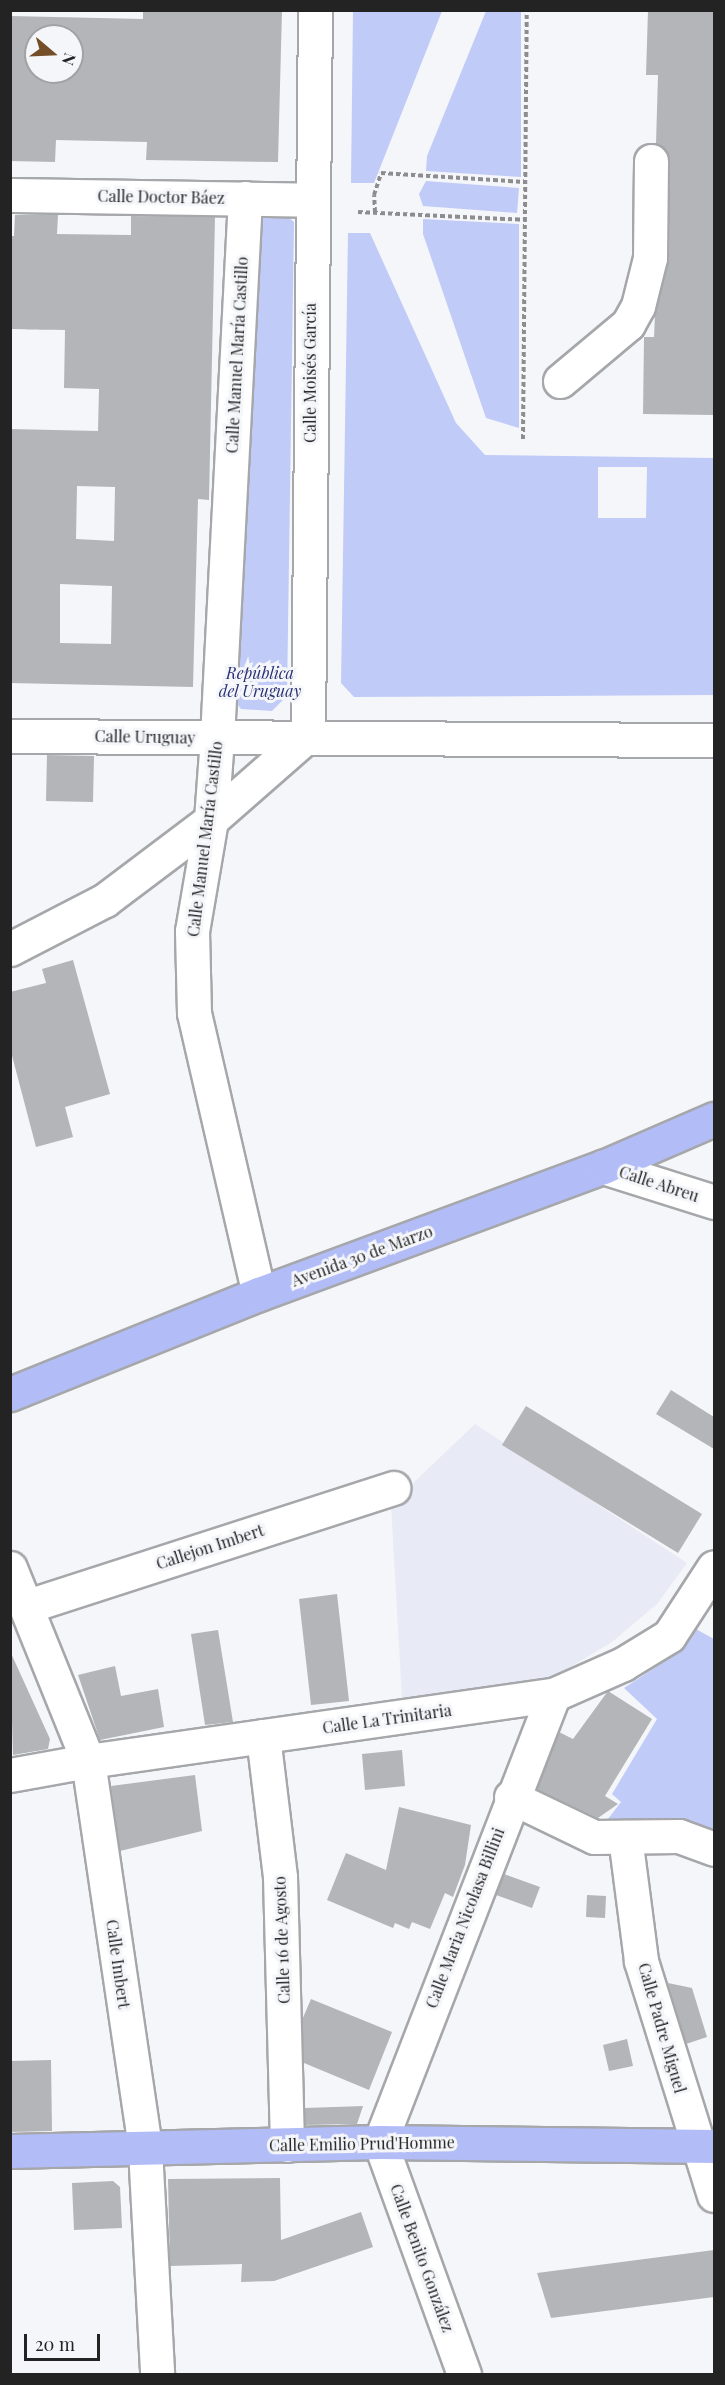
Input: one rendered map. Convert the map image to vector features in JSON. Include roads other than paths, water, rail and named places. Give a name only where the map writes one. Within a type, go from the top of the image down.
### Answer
[{"type":"main road","name":"Avenida 30 de Marzo","points":[[10,1394],[259,1294],[603,1167],[714,1119]]},
{"type":"main road","name":"Calle Emilio Prud'Homme","points":[[10,2151],[380,2142],[706,2145]]},
{"type":"street","name":"Calle Moisés García","points":[[308,735],[315,10]]},
{"type":"street","points":[[560,381],[628,324],[638,306],[650,258],[651,161]]},
{"type":"street","name":"Calle Doctor Báez","points":[[10,195],[312,200]]},
{"type":"street","name":"Calle Manuel María Castillo","points":[[245,198],[217,738],[211,820],[192,931],[194,1013],[259,1294]]},
{"type":"street","points":[[10,949],[105,900],[211,820],[308,735]]},
{"type":"street","name":"Calle Uruguay","points":[[10,736],[217,738],[308,735],[714,740]]},
{"type":"street","name":"Calle Abreu","points":[[603,1167],[714,1202]]},
{"type":"street","name":"Callejon Imbert","points":[[28,1606],[393,1488]]},
{"type":"street","name":"Calle La Trinitaria","points":[[10,1775],[88,1761],[553,1695],[623,1664],[703,1614],[714,1567]]},
{"type":"street","name":"Calle Imbert","points":[[10,1568],[28,1606],[88,1761],[145,2149],[157,2374]]},
{"type":"street","name":"Calle Maria Nicolasa Billini","points":[[380,2142],[511,1797],[553,1695]]},
{"type":"street","name":"Calle 16 de Agosto","points":[[263,1736],[280,1878],[287,2145]]},
{"type":"street","points":[[511,1797],[594,1837],[679,1836],[714,1849]]},
{"type":"street","name":"Calle Padre Miguel","points":[[625,1837],[641,1961],[706,2145],[714,2195]]},
{"type":"street","name":"Calle Benito González","points":[[380,2142],[464,2374]]},
{"type":"park label","name":"República del Uruguay","points":[[260,682]]}]
